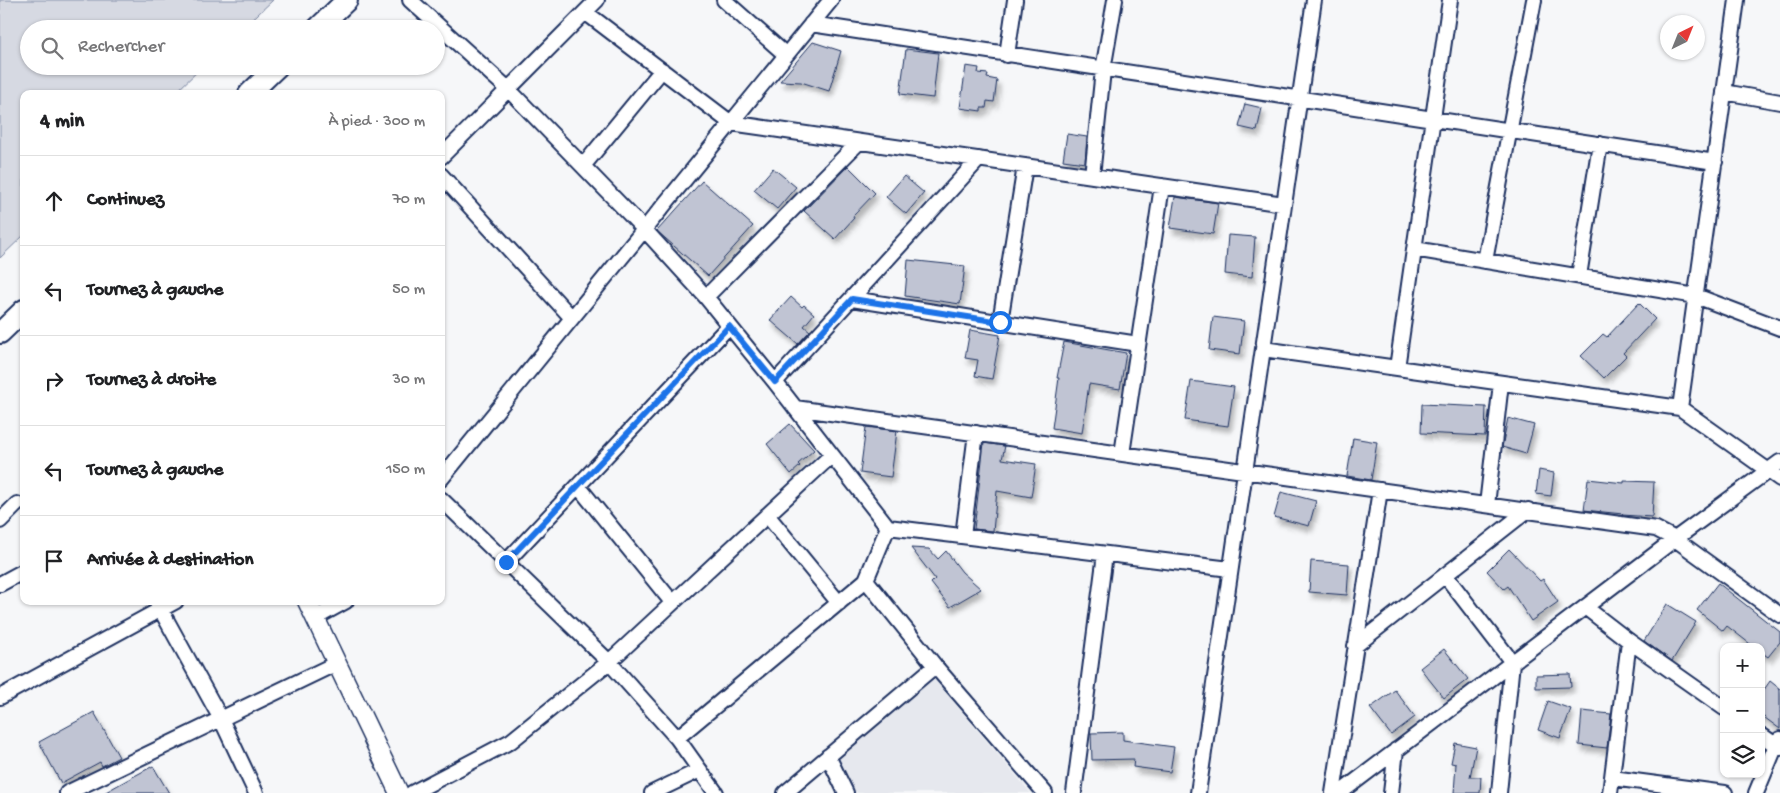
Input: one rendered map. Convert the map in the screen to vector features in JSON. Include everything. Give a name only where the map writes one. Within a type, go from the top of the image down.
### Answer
[{"type":"main road","points":[[327,20],[348,0]]},
{"type":"main road","points":[[252,90],[268,75]]},
{"type":"main road","points":[[0,333],[20,314]]},
{"type":"street","points":[[410,0],[432,20]]},
{"type":"street","points":[[445,153],[597,0]]},
{"type":"street","points":[[724,0],[786,55]]},
{"type":"street","points":[[445,474],[830,0]]},
{"type":"street","points":[[1007,55],[1015,0]]},
{"type":"street","points":[[1092,176],[1103,70],[1115,0]]},
{"type":"street","points":[[1198,793],[1314,0]]},
{"type":"street","points":[[1397,368],[1450,0]]},
{"type":"street","points":[[1485,261],[1534,0]]},
{"type":"street","points":[[1680,408],[1737,0]]},
{"type":"street","points":[[585,12],[731,123],[1284,204]]},
{"type":"street","points":[[811,24],[1715,162]]},
{"type":"street","points":[[445,32],[508,89],[706,297],[888,527],[1230,569]]},
{"type":"street","points":[[583,166],[662,70]]},
{"type":"street","points":[[1724,92],[1780,102]]},
{"type":"street","points":[[706,297],[859,142]]},
{"type":"street","points":[[1579,276],[1600,144]]},
{"type":"street","points":[[775,382],[979,159]]},
{"type":"street","points":[[1000,322],[1025,166]]},
{"type":"street","points":[[445,179],[572,318]]},
{"type":"street","points":[[1122,454],[1162,186]]},
{"type":"street","points":[[1414,249],[1696,296],[1780,328]]},
{"type":"street","points":[[852,299],[1138,344]]},
{"type":"street","points":[[506,562],[729,326]]},
{"type":"street","points":[[1263,349],[1680,408],[1774,475]]},
{"type":"street","points":[[1487,505],[1502,382]]},
{"type":"street","points":[[795,408],[1656,529],[1675,539],[1780,615]]},
{"type":"street","points":[[963,536],[976,433]]},
{"type":"street","points":[[412,793],[511,741],[609,662],[832,455]]},
{"type":"street","points":[[1340,793],[1675,539],[1774,475],[1780,462]]},
{"type":"street","points":[[578,486],[672,602]]},
{"type":"street","points":[[1333,793],[1380,490]]},
{"type":"street","points":[[0,521],[20,501]]},
{"type":"street","points":[[445,503],[609,662],[677,738],[716,793]]},
{"type":"street","points":[[1355,646],[1528,510]]},
{"type":"street","points":[[767,515],[839,602]]},
{"type":"street","points":[[677,738],[866,580],[888,527]]},
{"type":"street","points":[[1074,793],[1106,554]]},
{"type":"street","points":[[0,584],[20,573]]},
{"type":"street","points":[[1445,575],[1512,662],[1499,793]]},
{"type":"street","points":[[866,580],[935,666],[1045,793]]},
{"type":"street","points":[[309,605],[399,793]]},
{"type":"street","points":[[315,618],[339,605]]},
{"type":"street","points":[[0,697],[158,606],[220,719],[256,793]]},
{"type":"street","points":[[1585,607],[1629,641],[1720,705]]},
{"type":"street","points":[[1610,793],[1629,641]]},
{"type":"street","points":[[67,793],[337,663]]},
{"type":"street","points":[[785,793],[935,666]]},
{"type":"street","points":[[1756,793],[1779,744],[1765,737]]},
{"type":"street","points":[[1391,793],[1396,750]]},
{"type":"street","points":[[828,756],[846,793]]},
{"type":"street","points":[[652,793],[700,770]]},
{"type":"street","points":[[1612,778],[1725,793]]},
{"type":"shaded area","points":[[0,0],[273,0],[252,20],[20,20],[20,75],[194,75],[178,90],[20,90],[20,239],[0,258]]},
{"type":"shaded area","points":[[932,677],[1031,793],[856,793],[839,758]]},
{"type":"building","points":[[813,42],[841,51],[829,91],[801,82],[780,81]]},
{"type":"building","points":[[906,49],[938,53],[933,98],[900,94]]},
{"type":"building","points":[[966,66],[979,68],[978,73],[988,74],[987,78],[997,80],[994,102],[987,101],[986,108],[981,108],[981,111],[960,108]]},
{"type":"building","points":[[1245,104],[1262,108],[1257,131],[1239,127]]},
{"type":"building","points":[[1067,134],[1087,137],[1085,163],[1063,160]]},
{"type":"building","points":[[848,166],[875,193],[853,216],[854,218],[835,239],[804,211]]},
{"type":"building","points":[[773,168],[796,187],[777,209],[754,190]]},
{"type":"building","points":[[904,176],[924,193],[906,214],[886,197]]},
{"type":"building","points":[[702,181],[753,226],[708,276],[657,231]]},
{"type":"building","points":[[1175,197],[1218,203],[1213,234],[1170,228]]},
{"type":"building","points":[[1228,235],[1255,237],[1252,277],[1225,274]]},
{"type":"building","points":[[908,260],[965,266],[960,304],[905,296]]},
{"type":"building","points":[[791,297],[802,307],[804,305],[814,314],[804,326],[810,331],[798,344],[770,320]]},
{"type":"building","points":[[1639,303],[1655,319],[1623,353],[1626,356],[1604,378],[1581,356],[1603,334],[1607,337]]},
{"type":"building","points":[[1213,317],[1244,321],[1240,354],[1209,350]]},
{"type":"building","points":[[970,330],[1000,335],[992,379],[975,376],[978,360],[965,358]]},
{"type":"building","points":[[1064,342],[1126,353],[1120,389],[1089,384],[1082,433],[1052,428],[1059,378],[1057,378]]},
{"type":"building","points":[[1191,381],[1234,387],[1228,426],[1185,420]]},
{"type":"building","points":[[1422,404],[1486,407],[1485,436],[1421,433]]},
{"type":"building","points":[[1508,418],[1534,425],[1526,454],[1502,447]]},
{"type":"building","points":[[790,424],[814,450],[798,464],[800,466],[791,474],[767,444]]},
{"type":"building","points":[[866,427],[897,431],[891,477],[860,473]]},
{"type":"building","points":[[1353,438],[1377,442],[1371,480],[1347,476]]},
{"type":"building","points":[[984,443],[1005,446],[1002,459],[1036,464],[1031,497],[997,491],[993,531],[974,529]]},
{"type":"building","points":[[1539,470],[1554,473],[1551,496],[1536,494]]},
{"type":"building","points":[[1588,479],[1624,483],[1624,481],[1654,482],[1652,517],[1584,510]]},
{"type":"building","points":[[1281,492],[1316,501],[1309,526],[1274,517]]},
{"type":"building","points":[[911,548],[929,549],[938,559],[946,551],[962,572],[981,589],[950,607],[931,583],[935,579]]},
{"type":"building","points":[[1509,549],[1540,581],[1543,579],[1558,602],[1531,621],[1508,586],[1504,589],[1487,571]]},
{"type":"building","points":[[1311,561],[1349,564],[1347,595],[1309,592]]},
{"type":"building","points":[[1718,583],[1780,632],[1780,642],[1768,657],[1765,655],[1765,643],[1749,643],[1727,626],[1723,631],[1697,610]]},
{"type":"building","points":[[1667,604],[1696,622],[1672,661],[1644,641]]},
{"type":"building","points":[[1444,649],[1468,679],[1444,698],[1420,668]]},
{"type":"building","points":[[1570,674],[1571,687],[1536,688],[1536,675]]},
{"type":"building","points":[[1770,681],[1780,689],[1780,729],[1765,718],[1765,688]]},
{"type":"building","points":[[1395,690],[1415,717],[1391,735],[1370,708]]},
{"type":"building","points":[[1548,701],[1571,709],[1560,738],[1538,730]]},
{"type":"building","points":[[1582,711],[1611,714],[1607,748],[1579,745]]},
{"type":"building","points":[[94,712],[119,757],[102,766],[100,762],[61,783],[39,742]]},
{"type":"building","points":[[1123,732],[1123,740],[1174,747],[1170,772],[1133,767],[1134,759],[1092,760],[1091,733]]},
{"type":"building","points":[[1455,743],[1476,747],[1470,777],[1481,777],[1480,793],[1454,793],[1456,764],[1451,763]]},
{"type":"building","points":[[153,766],[169,793],[104,793],[127,780]]},
{"type":"route","points":[[506,562],[729,326],[775,382],[852,299],[1000,322]]}]
